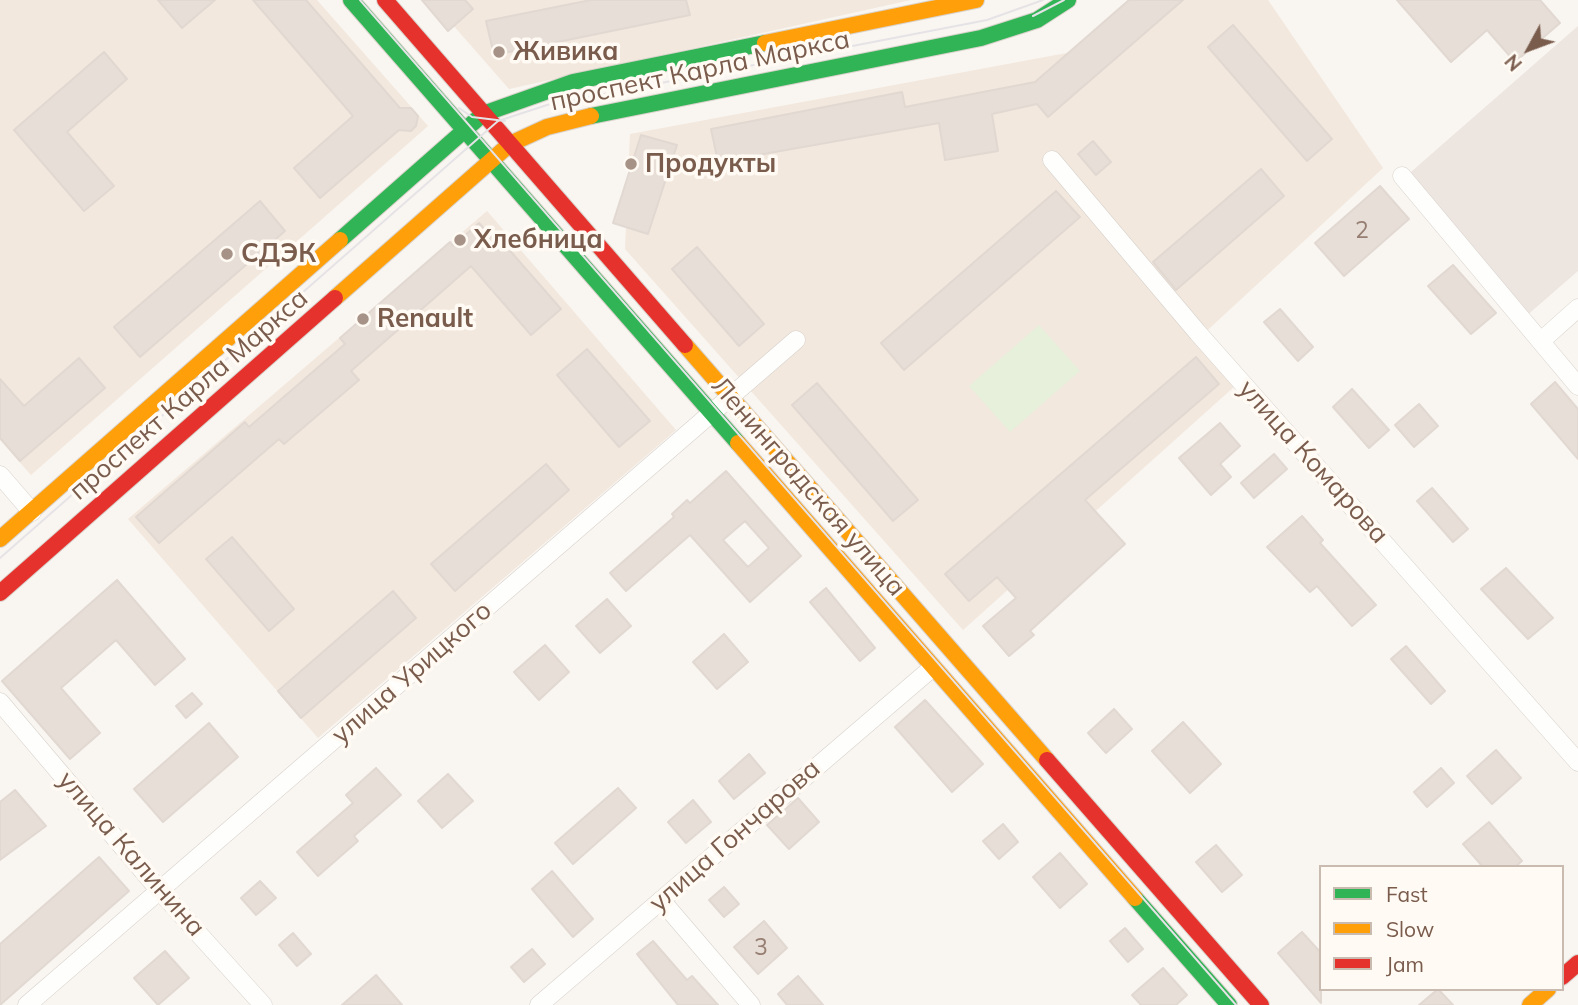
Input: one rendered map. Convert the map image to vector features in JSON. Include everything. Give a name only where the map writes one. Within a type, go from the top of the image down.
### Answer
[{"type":"main road","name":"Ленинградская улица","points":[[351,0],[1229,1005]]},
{"type":"main road","name":"Ленинградская улица","points":[[385,0],[1261,1005]]},
{"type":"main road","name":"проспект Карла Маркса","points":[[0,539],[483,114],[573,82],[976,0]]},
{"type":"main road","name":"проспект Карла Маркса","points":[[0,593],[510,144],[547,127],[596,115],[981,38],[1037,20],[1068,0]]},
{"type":"main road","points":[[1564,975],[1578,963]]},
{"type":"main road","points":[[1530,1005],[1546,991]]},
{"type":"street","name":"улица Комарова","points":[[1052,160],[1198,332],[1578,762]]},
{"type":"street","points":[[1402,176],[1578,386]]},
{"type":"street","points":[[1541,341],[1578,308]]},
{"type":"street","name":"улица Урицкого","points":[[27,1005],[796,340]]},
{"type":"street","points":[[0,475],[32,512]]},
{"type":"street","name":"улица Гончарова","points":[[540,1005],[932,668]]},
{"type":"street","name":"улица Калинина","points":[[0,702],[160,891],[263,1005]]},
{"type":"street","points":[[661,900],[751,1005]]},
{"type":"shaded area","points":[[0,0],[317,0],[428,126],[31,475],[0,440]]},
{"type":"shaded area","points":[[431,0],[911,0],[509,89]]},
{"type":"shaded area","points":[[1154,0],[1268,0],[1383,168],[1199,338],[1235,386],[963,630],[625,249],[630,134],[1083,50]]},
{"type":"shaded area","points":[[1578,26],[1578,271],[1525,317],[1404,178]]},
{"type":"shaded area","points":[[487,211],[676,430],[318,738],[128,519]]},
{"type":"green space","points":[[1039,325],[1080,371],[1010,432],[969,386]]},
{"type":"building","points":[[158,0],[215,0],[182,28]]},
{"type":"building","points":[[253,0],[306,0],[400,108],[411,108],[418,116],[416,126],[411,131],[399,130],[320,198],[294,168],[353,116]]},
{"type":"building","points":[[422,0],[465,0],[473,9],[448,31]]},
{"type":"building","points":[[591,0],[686,0],[690,15],[494,55],[486,21]]},
{"type":"building","points":[[1129,0],[1183,0],[1048,117],[1037,104],[992,114],[998,151],[945,160],[939,123],[718,162],[711,129],[902,92],[905,107],[1035,82]]},
{"type":"building","points":[[1397,0],[1540,0],[1560,23],[1515,62],[1487,30],[1451,62]]},
{"type":"building","points":[[1233,25],[1332,139],[1307,161],[1208,47]]},
{"type":"building","points":[[104,52],[127,79],[67,132],[114,186],[84,211],[14,130]]},
{"type":"building","points":[[641,135],[677,145],[648,234],[613,223]]},
{"type":"building","points":[[1093,141],[1111,162],[1096,175],[1078,154]]},
{"type":"building","points":[[1261,169],[1284,196],[1176,290],[1153,262]]},
{"type":"building","points":[[1380,186],[1409,219],[1344,276],[1315,243]]},
{"type":"building","points":[[1056,191],[1080,217],[904,370],[881,343]]},
{"type":"building","points":[[260,201],[285,231],[140,357],[114,327]]},
{"type":"building","points":[[479,223],[494,240],[498,237],[561,309],[531,335],[471,266],[351,371],[359,380],[284,444],[279,439],[159,543],[136,517],[245,422],[249,427],[345,344],[340,338],[450,242],[453,246]]},
{"type":"building","points":[[697,247],[764,324],[739,346],[672,269]]},
{"type":"building","points":[[1453,265],[1496,313],[1471,334],[1428,286]]},
{"type":"building","points":[[1280,309],[1313,347],[1298,361],[1264,322]]},
{"type":"building","points":[[587,349],[650,421],[619,447],[557,375]]},
{"type":"building","points":[[1196,357],[1219,384],[1085,500],[1125,544],[1030,631],[1034,635],[1009,656],[983,626],[1016,598],[997,577],[969,601],[945,574]]},
{"type":"building","points":[[79,358],[105,388],[20,461],[0,438],[0,379],[24,406]]},
{"type":"building","points":[[1555,382],[1578,409],[1578,459],[1531,404]]},
{"type":"building","points":[[817,383],[918,500],[893,521],[792,405]]},
{"type":"building","points":[[1352,389],[1389,430],[1369,448],[1333,407]]},
{"type":"building","points":[[1419,404],[1438,426],[1414,447],[1395,425]]},
{"type":"building","points":[[1220,423],[1240,446],[1220,464],[1231,477],[1211,495],[1179,458]]},
{"type":"building","points":[[1274,454],[1287,469],[1254,498],[1241,483]]},
{"type":"building","points":[[546,464],[569,490],[455,591],[431,564]]},
{"type":"building","points":[[726,471],[801,556],[750,602],[690,535],[626,591],[610,573],[674,517],[672,514],[687,500],[690,503]],"holes":[[[745,521],[769,548],[748,567],[723,540]]]},
{"type":"building","points":[[1432,488],[1468,529],[1453,542],[1417,501]]},
{"type":"building","points":[[1302,516],[1323,540],[1320,543],[1376,605],[1352,626],[1317,586],[1310,592],[1267,547]]},
{"type":"building","points":[[232,537],[294,609],[269,631],[206,559]]},
{"type":"building","points":[[1506,568],[1553,618],[1528,639],[1481,589]]},
{"type":"building","points":[[117,580],[185,659],[155,685],[116,640],[61,688],[100,733],[70,759],[2,681]]},
{"type":"building","points":[[826,588],[875,648],[860,661],[810,602]]},
{"type":"building","points":[[393,591],[416,618],[301,718],[278,691]]},
{"type":"building","points":[[607,599],[631,626],[600,653],[576,626]]},
{"type":"building","points":[[724,634],[748,662],[717,689],[693,662]]},
{"type":"building","points":[[545,645],[569,672],[539,700],[514,672]]},
{"type":"building","points":[[1406,646],[1445,691],[1431,704],[1391,659]]},
{"type":"building","points":[[192,693],[202,704],[186,718],[176,706]]},
{"type":"building","points":[[925,700],[983,764],[952,792],[895,727]]},
{"type":"building","points":[[1114,709],[1132,729],[1106,753],[1088,733]]},
{"type":"building","points":[[1183,722],[1221,764],[1190,793],[1152,751]]},
{"type":"building","points":[[209,723],[238,757],[163,822],[134,789]]},
{"type":"building","points":[[1496,750],[1521,778],[1492,804],[1467,776]]},
{"type":"building","points":[[749,754],[765,773],[734,799],[719,781]]},
{"type":"building","points":[[376,768],[401,795],[354,836],[358,841],[318,876],[297,852],[353,803],[346,795]]},
{"type":"building","points":[[1441,768],[1454,783],[1427,807],[1414,792]]},
{"type":"building","points":[[448,774],[473,801],[442,828],[418,801]]},
{"type":"building","points":[[618,788],[636,808],[573,864],[555,843]]},
{"type":"building","points":[[15,790],[46,826],[0,860],[0,802]]},
{"type":"building","points":[[798,798],[819,822],[789,849],[767,825]]},
{"type":"building","points":[[693,800],[711,822],[686,843],[668,822]]},
{"type":"building","points":[[1489,822],[1522,861],[1517,865],[1481,865],[1463,844]]},
{"type":"building","points":[[1003,824],[1018,842],[999,859],[983,841]]},
{"type":"building","points":[[1216,845],[1242,875],[1222,892],[1196,862]]},
{"type":"building","points":[[1060,853],[1087,884],[1060,908],[1033,877]]},
{"type":"building","points":[[99,857],[129,891],[0,1005],[0,944]]},
{"type":"building","points":[[552,871],[593,919],[573,937],[532,889]]},
{"type":"building","points":[[260,881],[276,898],[256,915],[241,898]]},
{"type":"building","points":[[724,887],[739,904],[724,917],[709,900]]},
{"type":"building","points":[[764,921],[787,948],[758,974],[734,947]]},
{"type":"building","points":[[1125,928],[1143,949],[1128,962],[1110,941]]},
{"type":"building","points":[[1302,932],[1319,951],[1321,1003],[1278,953]]},
{"type":"building","points":[[293,933],[311,954],[297,966],[279,945]]},
{"type":"building","points":[[653,941],[687,980],[692,976],[718,1005],[678,1005],[637,954]]},
{"type":"building","points":[[532,949],[545,964],[524,982],[511,967]]},
{"type":"building","points":[[165,951],[189,978],[158,1005],[134,978]]},
{"type":"building","points":[[1163,968],[1187,995],[1176,1005],[1141,1005],[1132,995]]},
{"type":"building","points":[[376,975],[402,1005],[342,1005]]},
{"type":"building","points":[[798,976],[823,1005],[787,1005],[778,994]]},
{"type":"building","points":[[1436,991],[1440,991],[1453,1005],[1419,1005]]},
{"type":"tram line","points":[[360,0],[1236,1005]]},
{"type":"tram line","points":[[0,558],[498,121],[547,105],[987,20],[1043,0]]},
{"type":"tram line","points":[[1033,16],[1064,0]]},
{"type":"tram line","points":[[459,108],[472,117],[505,121]]},
{"type":"traffic: fast","points":[[351,0],[738,443]]},
{"type":"traffic: fast","points":[[591,116],[981,38],[1037,20],[1068,0]]},
{"type":"traffic: fast","points":[[340,240],[483,114],[573,82],[765,43]]},
{"type":"traffic: fast","points":[[1135,898],[1229,1005]]},
{"type":"traffic: slow","points":[[765,43],[976,0]]},
{"type":"traffic: slow","points":[[335,298],[510,144],[547,127],[591,116]]},
{"type":"traffic: slow","points":[[0,539],[340,240]]},
{"type":"traffic: slow","points":[[685,345],[1047,760]]},
{"type":"traffic: slow","points":[[738,443],[1135,898]]},
{"type":"traffic: slow","points":[[1530,1005],[1546,991]]},
{"type":"traffic: jam","points":[[385,0],[685,345]]},
{"type":"traffic: jam","points":[[0,593],[335,298]]},
{"type":"traffic: jam","points":[[1047,760],[1261,1005]]},
{"type":"traffic: jam","points":[[1564,975],[1578,963]]},
{"type":"place","name":"Живика","points":[[499,52]]},
{"type":"place","name":"Продукты","points":[[631,164]]},
{"type":"place","name":"Хлебница","points":[[460,240]]},
{"type":"place","name":"СДЭК","points":[[227,254]]},
{"type":"place","name":"Renault","points":[[363,319]]}]
